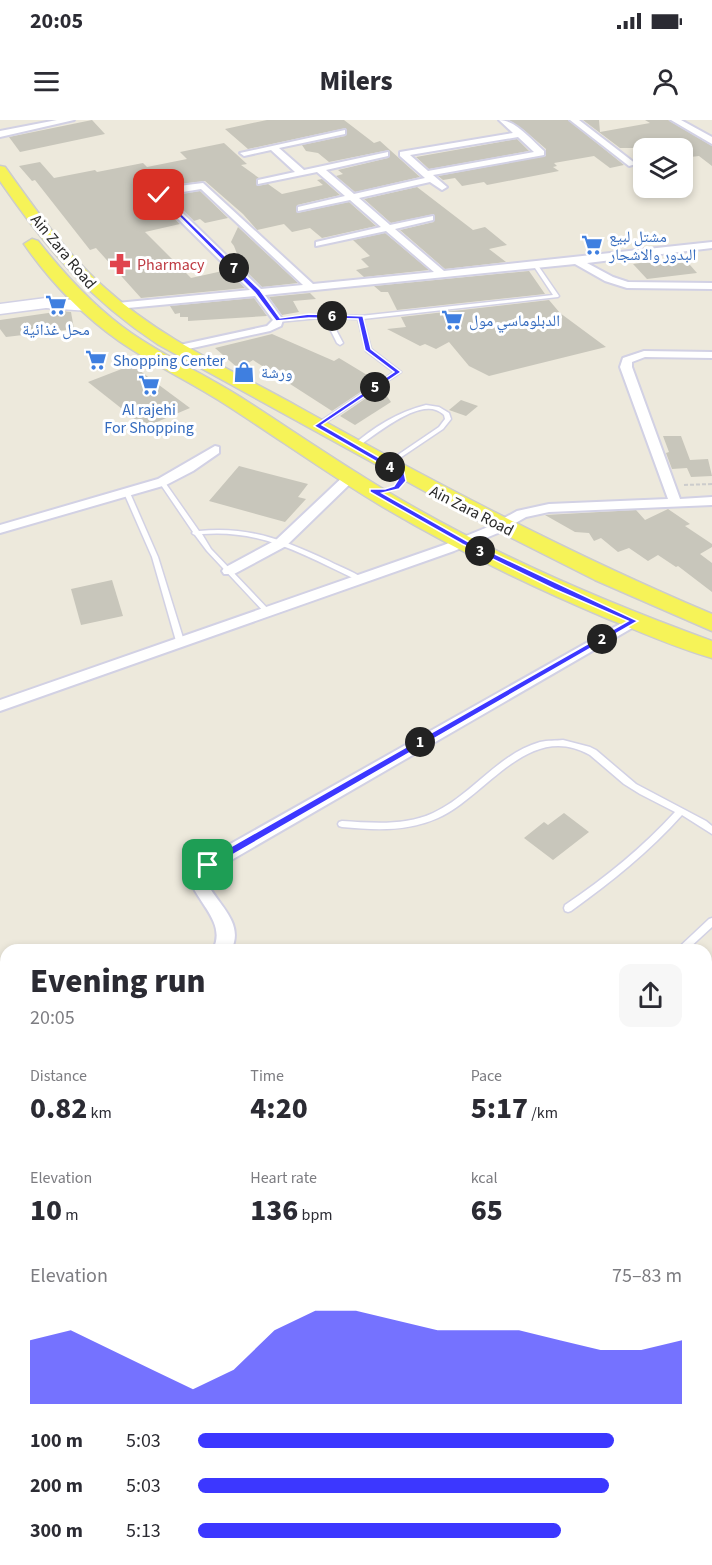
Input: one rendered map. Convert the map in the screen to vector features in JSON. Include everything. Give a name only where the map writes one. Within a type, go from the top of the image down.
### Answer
[{"type":"main road","name":"Ain Zara Road","points":[[0,170],[55,244],[100,293],[148,331],[354,447],[501,526],[592,570],[712,623]]},
{"type":"main road","name":"Ain Zara Road","points":[[0,199],[32,244],[62,280],[123,336],[234,402],[373,491],[464,543],[556,588],[634,621],[712,650]]},
{"type":"main road","points":[[35,304],[56,294],[61,287],[62,280]]},
{"type":"main road","points":[[0,309],[35,304],[68,303],[89,306]]},
{"type":"main road","points":[[373,491],[386,491],[396,487],[402,481],[394,469]]},
{"type":"street","points":[[0,134],[70,120]]},
{"type":"street","points":[[302,209],[428,176],[494,154],[541,153],[503,120]]},
{"type":"street","points":[[574,120],[632,164]]},
{"type":"street","points":[[675,120],[712,141]]},
{"type":"street","points":[[244,153],[342,132]]},
{"type":"street","points":[[442,187],[403,154],[521,134]]},
{"type":"street","points":[[478,141],[494,154]]},
{"type":"street","points":[[273,147],[302,172]]},
{"type":"street","points":[[261,182],[385,154]]},
{"type":"street","points":[[319,169],[442,274]]},
{"type":"street","points":[[179,348],[270,328],[279,320],[258,292],[159,195],[160,193],[188,186],[203,186],[311,287]]},
{"type":"street","points":[[319,244],[430,218]]},
{"type":"street","points":[[117,306],[577,261],[712,245]]},
{"type":"street","points":[[577,261],[618,283],[712,286]]},
{"type":"street","points":[[675,502],[626,367],[627,360],[644,354],[712,355]]},
{"type":"street","points":[[0,529],[162,482],[189,468],[215,450]]},
{"type":"street","points":[[230,571],[281,543],[350,477]]},
{"type":"street","points":[[0,706],[464,543],[515,517],[540,509],[712,501]]},
{"type":"street","points":[[225,944],[228,929],[199,883],[202,870],[208,865],[634,621]]},
{"type":"lane","points":[[279,320],[321,316],[360,318],[556,296],[535,265]]},
{"type":"lane","points":[[321,316],[330,324],[340,343]]},
{"type":"lane","points":[[317,426],[398,372],[368,350],[360,318]]},
{"type":"lane","points":[[354,447],[416,408],[432,406],[442,409],[448,419],[441,428],[394,469]]},
{"type":"lane","points":[[162,482],[195,533],[267,611]]},
{"type":"lane","points":[[127,494],[155,558],[180,641]]},
{"type":"lane","points":[[195,533],[241,531],[262,535],[359,578]]},
{"type":"lane","points":[[342,824],[388,827],[435,816],[460,801],[523,751],[553,743],[575,745],[595,754],[624,781],[681,811],[712,831]]},
{"type":"lane","points":[[568,908],[620,871],[681,811]]},
{"type":"lane","points":[[687,944],[712,922]]},
{"type":"path","points":[[669,484],[712,484]]},
{"type":"building","points":[[92,120],[105,134],[20,152],[9,137]]},
{"type":"building","points":[[267,120],[344,120],[374,143],[380,141],[420,177],[355,192],[336,176],[343,174],[338,170],[388,158],[389,150],[329,162],[318,153],[306,151],[302,145],[345,136],[346,128],[248,149],[225,129]]},
{"type":"building","points":[[509,120],[568,120],[624,165],[610,168],[594,156],[554,163],[557,166],[553,167],[559,171],[487,185],[484,182],[462,186],[455,178],[443,180],[438,176],[546,156],[546,149]]},
{"type":"building","points":[[583,120],[599,120],[600,132],[650,123],[645,120],[668,120],[712,146],[712,166],[699,156],[693,157],[693,138],[633,138],[633,148],[620,148]]},
{"type":"building","points":[[517,139],[529,151],[429,169],[416,157]]},
{"type":"building","points":[[224,143],[247,164],[241,165],[259,178],[256,180],[257,186],[268,184],[282,194],[323,185],[317,180],[322,179],[340,195],[297,205],[297,213],[349,202],[376,226],[322,238],[310,228],[292,232],[284,224],[257,230],[243,214],[205,181],[163,186],[153,193],[152,197],[180,224],[145,232],[191,278],[227,270],[245,288],[141,298],[96,248],[90,250],[35,180],[32,181],[19,166],[40,162],[54,178],[143,163],[147,167],[187,159],[180,152]]},
{"type":"building","points":[[417,187],[473,230],[485,227],[507,245],[489,249],[506,262],[445,269],[400,230],[434,222],[434,214],[391,223],[364,199]]},
{"type":"building","points":[[200,191],[228,218],[205,223],[200,219],[194,221],[169,196]]},
{"type":"building","points":[[238,227],[298,283],[262,287],[242,267],[231,242]]},
{"type":"building","points":[[385,233],[429,270],[364,277],[356,270],[369,267],[361,259],[370,256],[353,240]]},
{"type":"building","points":[[683,257],[697,273],[647,279],[633,264]]},
{"type":"building","points":[[529,271],[545,294],[397,310],[388,292],[381,292],[374,286]]},
{"type":"building","points":[[310,293],[316,299],[293,301],[299,312],[282,315],[269,297]]},
{"type":"building","points":[[254,298],[267,316],[188,321],[188,317],[180,317],[180,313],[175,314],[170,306]]},
{"type":"building","points":[[549,300],[560,313],[606,347],[489,376],[469,366],[449,342],[436,349],[425,344],[420,346],[387,329],[406,327],[401,317]]},
{"type":"building","points":[[62,311],[71,312],[74,329],[6,337],[0,329],[0,320]]},
{"type":"building","points":[[272,334],[334,361],[339,358],[377,381],[332,411],[253,360],[239,369],[215,348]]},
{"type":"building","points":[[132,365],[190,408],[145,427],[88,382]]},
{"type":"building","points":[[381,388],[391,402],[355,425],[340,416]]},
{"type":"building","points":[[461,400],[478,406],[466,416],[449,410]]},
{"type":"building","points":[[663,436],[681,436],[690,460],[708,459],[712,476],[691,477],[687,468],[672,469]]},
{"type":"building","points":[[239,466],[308,484],[298,497],[306,499],[285,522],[209,501]]},
{"type":"building","points":[[668,509],[690,524],[685,526],[712,544],[712,547],[700,554],[712,563],[712,592],[678,566],[676,567],[658,555],[648,561],[629,548],[618,552],[601,538],[594,541],[589,533],[575,532],[545,515],[636,510],[645,520]]},
{"type":"building","points":[[112,580],[123,616],[81,625],[71,589]]},
{"type":"building","points":[[564,813],[589,832],[553,860],[524,838],[544,822],[548,825]]},
{"type":"place","name":"مشتل لبيع البدور والاشجار","points":[[592,245]]},
{"type":"place","name":"Pharmacy","points":[[120,264]]},
{"type":"place","name":"محل غذائية","points":[[56,305]]},
{"type":"place","name":"الدبلوماسي مول","points":[[452,320]]},
{"type":"place","name":"Shopping Center","points":[[96,360]]},
{"type":"place","name":"ورشة","points":[[244,372]]},
{"type":"place","name":"Al rajehi For Shopping","points":[[149,385]]},
{"type":"route","points":[[159,195],[258,292],[279,320],[309,316],[360,318],[368,350],[398,372],[317,426],[401,473],[402,481],[396,487],[386,491],[373,491],[464,543],[556,588],[634,621],[208,865]]}]
